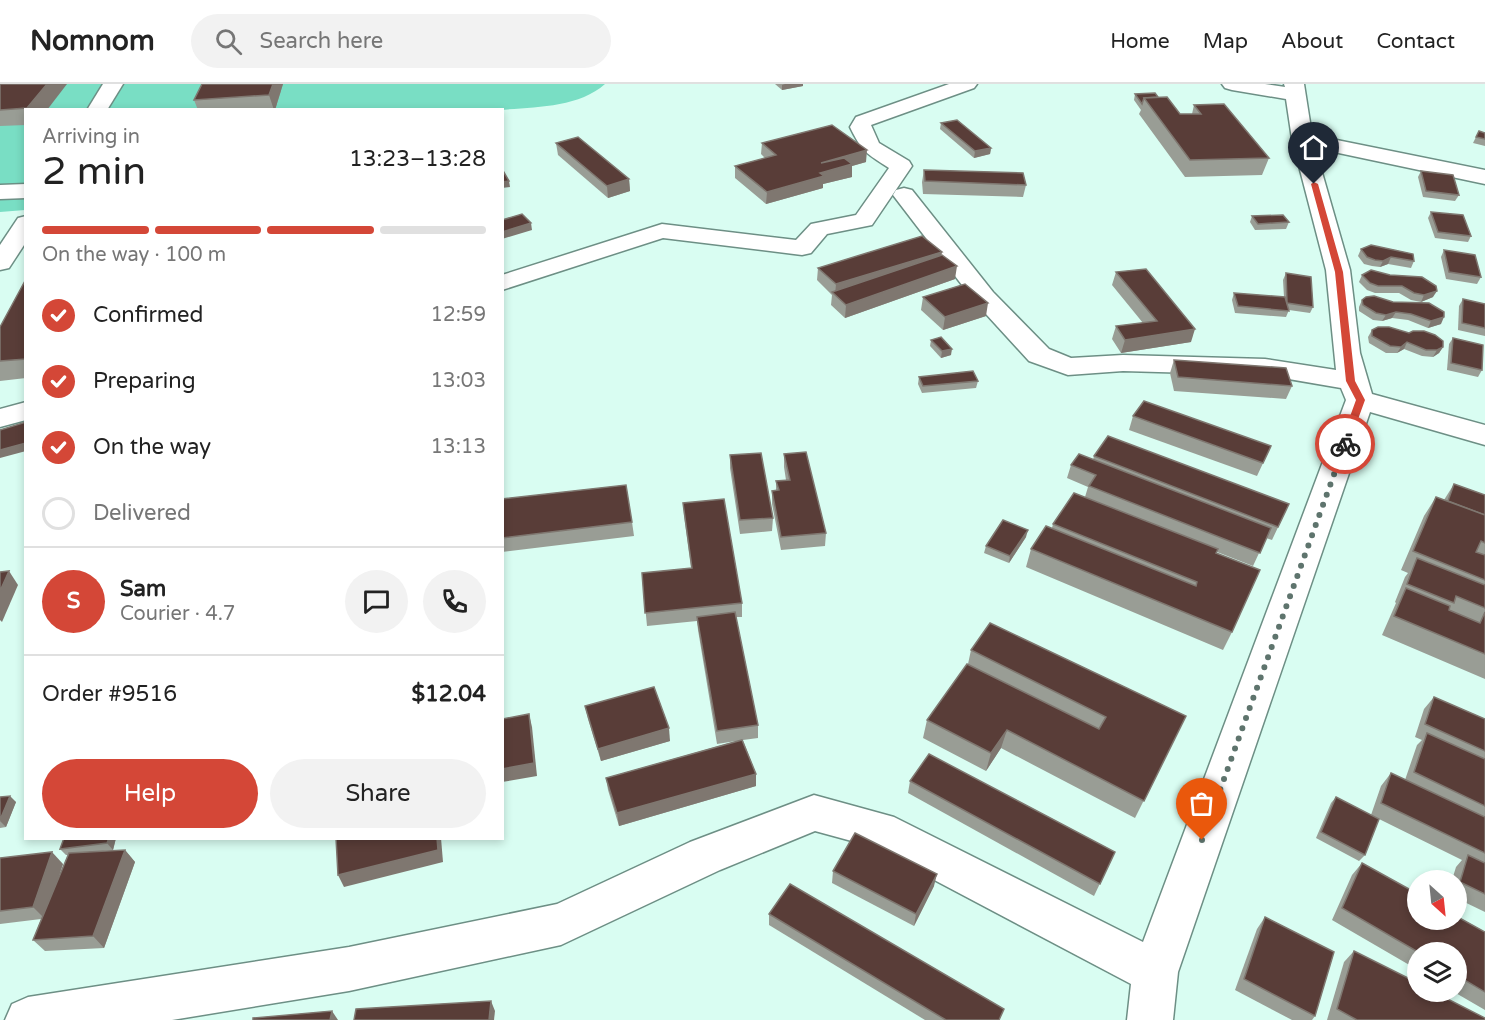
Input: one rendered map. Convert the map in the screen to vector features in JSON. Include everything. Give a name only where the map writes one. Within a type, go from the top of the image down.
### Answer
[{"type":"street","points":[[98,108],[113,84]]},
{"type":"street","points":[[504,282],[662,231],[802,248],[819,229],[864,220],[901,166],[870,147],[861,127],[863,121],[967,84]]},
{"type":"street","points":[[1150,1020],[1155,972],[1356,391],[1339,272],[1302,139],[1294,90],[1232,84]]},
{"type":"street","points":[[1302,139],[1485,177]]},
{"type":"street","points":[[0,192],[24,190]]},
{"type":"street","points":[[903,195],[984,297],[1039,355],[1068,367],[1123,363],[1265,367],[1356,391],[1485,435]]},
{"type":"street","points":[[0,263],[24,226]]},
{"type":"street","points":[[0,418],[24,412]]},
{"type":"street","points":[[28,1020],[349,969],[561,924],[705,856],[814,813],[879,830],[1155,972]]},
{"type":"green space","points":[[0,84],[605,84],[582,98],[569,102],[504,110],[24,108],[24,210],[0,212]]},
{"type":"building","points":[[0,84],[47,84],[27,108],[0,110]]},
{"type":"building","points":[[202,84],[273,84],[269,95],[194,100]]},
{"type":"building","points":[[1155,93],[1158,97],[1144,98],[1142,104],[1135,94]]},
{"type":"building","points":[[1167,97],[1180,114],[1201,114],[1194,105],[1224,104],[1269,158],[1190,160],[1144,98]]},
{"type":"building","points":[[957,120],[991,148],[975,151],[941,123]]},
{"type":"building","points":[[832,125],[867,150],[821,163],[844,158],[852,164],[820,173],[824,176],[767,192],[735,166],[776,155],[762,143]]},
{"type":"building","points":[[1479,131],[1485,133],[1485,139],[1476,137]]},
{"type":"building","points":[[578,137],[629,179],[607,186],[556,143]]},
{"type":"building","points":[[924,170],[1023,173],[1026,185],[925,181]]},
{"type":"building","points":[[1421,171],[1453,175],[1459,195],[1426,191]]},
{"type":"building","points":[[504,172],[509,181],[504,182]]},
{"type":"building","points":[[1431,212],[1463,215],[1471,236],[1438,232]]},
{"type":"building","points":[[522,214],[531,223],[504,231],[504,219]]},
{"type":"building","points":[[1283,215],[1289,222],[1258,224],[1252,216]]},
{"type":"building","points":[[922,236],[942,252],[836,284],[818,268]]},
{"type":"building","points":[[1371,245],[1413,254],[1414,261],[1391,257],[1383,261],[1375,260],[1367,257],[1361,249]]},
{"type":"building","points":[[1444,250],[1475,255],[1481,277],[1449,272]]},
{"type":"building","points":[[942,255],[957,266],[846,305],[832,292]]},
{"type":"building","points":[[1146,269],[1195,329],[1125,340],[1116,326],[1157,321],[1116,272]]},
{"type":"building","points":[[1371,270],[1390,275],[1422,277],[1436,286],[1437,291],[1424,295],[1414,293],[1402,286],[1378,286],[1370,283],[1362,275]]},
{"type":"building","points":[[1286,273],[1311,277],[1313,307],[1287,303]]},
{"type":"building","points":[[24,283],[24,359],[0,361],[0,327]]},
{"type":"building","points":[[965,284],[988,303],[945,317],[923,297]]},
{"type":"building","points":[[1234,293],[1285,297],[1289,311],[1238,306]]},
{"type":"building","points":[[1374,296],[1393,302],[1429,303],[1444,312],[1444,317],[1431,321],[1411,314],[1376,313],[1363,305],[1362,300]]},
{"type":"building","points":[[1463,299],[1485,304],[1485,328],[1462,323]]},
{"type":"building","points":[[1378,327],[1389,327],[1409,333],[1424,331],[1443,341],[1443,347],[1437,350],[1426,350],[1407,342],[1401,347],[1390,346],[1372,336],[1372,330]]},
{"type":"building","points":[[941,337],[952,349],[942,351],[931,340]]},
{"type":"building","points":[[1453,338],[1483,345],[1482,370],[1451,363]]},
{"type":"building","points":[[1174,360],[1286,368],[1292,386],[1178,377]]},
{"type":"building","points":[[973,371],[978,381],[923,386],[919,377]]},
{"type":"building","points":[[1144,401],[1271,446],[1263,463],[1133,416]]},
{"type":"building","points":[[24,423],[24,444],[0,450],[0,430]]},
{"type":"building","points":[[1108,436],[1289,504],[1278,527],[1094,456]]},
{"type":"building","points":[[806,452],[826,533],[781,537],[772,491],[779,490],[776,481],[790,480],[784,454]]},
{"type":"building","points":[[761,453],[773,518],[740,520],[730,455]]},
{"type":"building","points":[[1079,454],[1271,528],[1260,553],[1089,486],[1096,475],[1071,465]]},
{"type":"building","points":[[1454,484],[1485,495],[1485,515],[1448,501]]},
{"type":"building","points":[[626,485],[632,522],[504,538],[504,499]]},
{"type":"building","points":[[1074,493],[1218,549],[1216,553],[1260,570],[1232,632],[1031,549],[1046,526],[1196,586],[1197,582],[1053,524]]},
{"type":"building","points":[[1436,497],[1485,515],[1485,543],[1481,541],[1476,552],[1485,555],[1485,580],[1413,551]]},
{"type":"building","points":[[724,499],[742,603],[645,613],[642,573],[692,568],[683,503]]},
{"type":"building","points":[[1003,520],[1028,530],[1010,556],[986,546]]},
{"type":"building","points":[[1417,558],[1485,585],[1485,608],[1456,596],[1454,603],[1407,584]]},
{"type":"building","points":[[9,571],[0,591],[0,572]]},
{"type":"building","points":[[1406,588],[1450,606],[1449,610],[1480,623],[1485,612],[1485,654],[1394,616]]},
{"type":"building","points":[[735,612],[758,725],[717,731],[697,617]]},
{"type":"building","points":[[990,623],[1186,716],[1144,801],[1007,730],[991,753],[927,720],[967,664],[1099,729],[1106,717],[971,650]]},
{"type":"building","points":[[654,687],[669,728],[598,749],[585,706]]},
{"type":"building","points":[[1434,697],[1485,719],[1485,751],[1425,724]]},
{"type":"building","points":[[529,714],[534,763],[504,769],[504,719]]},
{"type":"building","points":[[1427,733],[1485,759],[1485,806],[1414,772]]},
{"type":"building","points":[[742,740],[756,774],[617,813],[606,778]]},
{"type":"building","points":[[929,754],[1115,852],[1100,884],[910,781]]},
{"type":"building","points":[[1391,773],[1485,817],[1485,853],[1381,803]]},
{"type":"building","points":[[10,796],[0,820],[0,797]]},
{"type":"building","points":[[1336,797],[1379,819],[1365,855],[1321,832]]},
{"type":"building","points":[[855,833],[937,874],[916,914],[833,871]]},
{"type":"building","points":[[63,840],[108,840],[107,843],[60,849]]},
{"type":"building","points":[[336,840],[437,840],[438,850],[338,875]]},
{"type":"building","points":[[125,850],[93,936],[33,940],[69,853]]},
{"type":"building","points":[[52,852],[33,907],[0,911],[0,858]]},
{"type":"building","points":[[1468,855],[1485,863],[1485,894],[1467,885],[1467,870],[1464,870]]},
{"type":"building","points":[[1362,863],[1407,888],[1407,930],[1467,930],[1467,922],[1485,932],[1485,992],[1467,981],[1467,942],[1407,942],[1407,946],[1342,908]]},
{"type":"building","points":[[790,884],[1004,1009],[999,1020],[946,1020],[769,914]]},
{"type":"building","points":[[1265,917],[1334,952],[1315,1016],[1244,979]]},
{"type":"building","points":[[1354,951],[1407,978],[1407,1002],[1454,1002],[1485,1020],[1357,1020],[1337,1009]]},
{"type":"building","points":[[491,1001],[489,1020],[354,1020],[356,1009]]},
{"type":"building","points":[[332,1011],[330,1020],[253,1020],[253,1018]]},
{"type":"way so far","points":[[1202,840],[1345,444]]},
{"type":"route","points":[[1314,184],[1339,272],[1351,381],[1360,400],[1345,444]]}]
